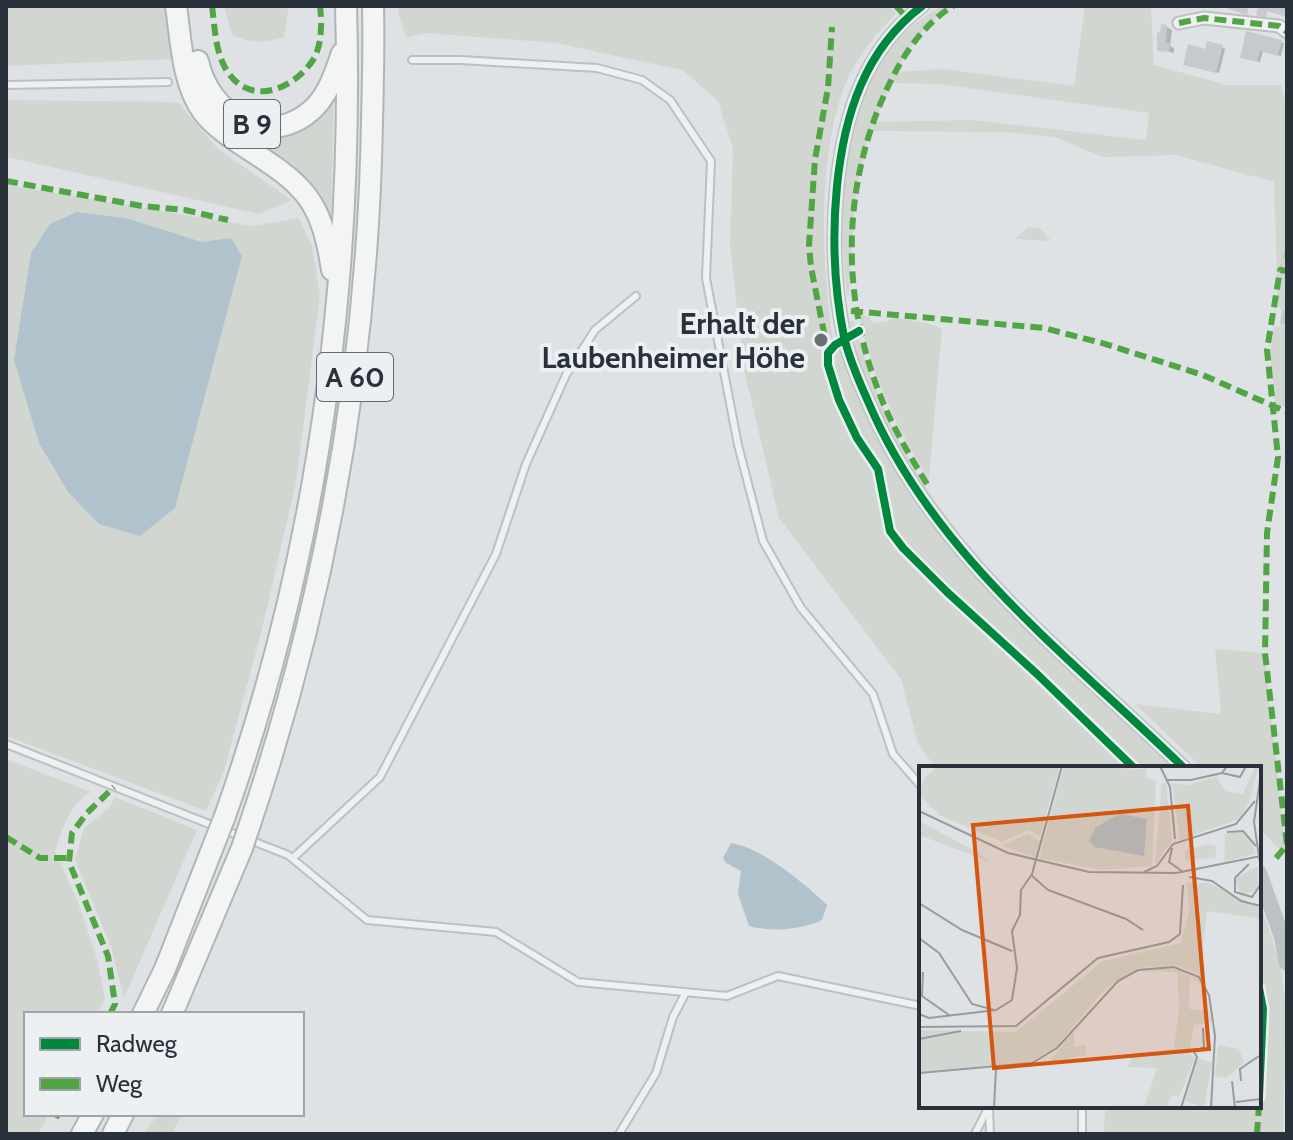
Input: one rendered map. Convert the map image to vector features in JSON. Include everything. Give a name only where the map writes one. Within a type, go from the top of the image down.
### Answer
[{"type":"highway","name":"A 60","points":[[176,6],[189,83],[203,111],[226,134],[296,182],[316,207],[328,245],[337,307]]},
{"type":"highway","name":"B 9","points":[[189,6],[200,69],[209,93],[234,118],[253,124],[287,123],[314,107],[332,83],[347,38]]},
{"type":"highway","name":"A 60","points":[[144,1012],[165,969],[248,750],[301,550],[329,386],[337,307],[346,158],[346,6]]},
{"type":"highway","name":"A 60","points":[[173,1012],[242,848],[284,723],[305,643],[342,463],[364,303],[371,195],[375,12]]},
{"type":"highway","points":[[82,1134],[92,1116]]},
{"type":"highway","points":[[113,1134],[122,1116]]},
{"type":"street","points":[[922,6],[888,39],[869,66],[856,94],[843,145],[835,208],[835,265],[844,338],[854,369],[889,448],[935,518],[984,578],[1182,766]]},
{"type":"street","points":[[1179,23],[1204,18],[1279,26],[1287,32]]},
{"type":"street","points":[[1261,879],[1282,937],[1287,963]]},
{"type":"lane","points":[[412,60],[597,68],[642,80],[670,100],[711,161],[706,278],[738,445],[763,541],[801,608],[873,694],[893,754],[919,784]]},
{"type":"lane","points":[[6,85],[168,82]]},
{"type":"lane","points":[[293,858],[380,777],[496,554],[526,464],[566,375],[595,330],[636,296]]},
{"type":"lane","points":[[6,744],[293,858],[367,920],[496,932],[578,982],[727,996],[778,976],[919,1006]]},
{"type":"lane","points":[[619,1134],[656,1073],[673,1017],[686,992]]},
{"type":"lane","points":[[975,1134],[988,1108]]},
{"type":"lane","points":[[989,1108],[990,1134]]},
{"type":"lane","points":[[1082,1108],[1082,1134]]},
{"type":"path","points":[[1280,270],[1287,246]]},
{"type":"shaded area","points":[[6,6],[168,6],[175,59],[6,66]]},
{"type":"shaded area","points":[[224,6],[289,6],[284,38],[257,41],[232,35]]},
{"type":"shaded area","points":[[399,6],[889,6],[896,13],[866,48],[851,72],[832,133],[824,203],[824,240],[833,339],[885,453],[922,513],[972,573],[1174,766],[934,766],[918,744],[901,679],[779,518],[744,370],[730,244],[733,149],[718,101],[682,70],[556,43],[425,33],[406,38]]},
{"type":"shaded area","points":[[941,6],[953,6],[920,35],[897,72],[943,69],[1074,86],[1085,6],[1151,6],[1154,65],[1227,85],[1281,85],[1287,101],[1287,408],[1275,403],[1270,355],[1274,327],[1280,326],[1282,310],[1278,306],[1274,182],[1176,155],[1106,157],[1055,137],[1004,132],[870,131],[856,191],[848,301],[843,235],[845,168],[861,103],[893,45]],"holes":[[[891,83],[939,84],[1149,113],[1146,140],[972,120],[874,122]]]},
{"type":"shaded area","points":[[195,68],[257,131],[334,92],[331,229],[232,132],[196,85]]},
{"type":"shaded area","points":[[6,100],[178,102],[218,149],[292,200],[259,214],[6,157]]},
{"type":"shaded area","points":[[6,185],[253,226],[299,218],[312,246],[320,295],[296,483],[261,633],[224,771],[206,811],[6,736]],"holes":[[[77,212],[126,218],[202,242]]]},
{"type":"shaded area","points":[[1029,227],[1041,229],[1051,241],[1014,239]]},
{"type":"shaded area","points":[[862,315],[869,317],[873,323],[893,317],[942,329],[929,479],[906,441],[879,381],[865,340]]},
{"type":"shaded area","points":[[850,321],[854,321],[881,402],[918,474],[940,508],[1023,610],[964,547],[915,480],[877,408],[861,369]]},
{"type":"shaded area","points":[[1215,649],[1265,653],[1285,849],[1280,850],[1261,830],[1261,766],[1200,766],[1135,704],[1221,714]]},
{"type":"shaded area","points":[[6,759],[91,792],[72,810],[55,851],[78,902],[97,959],[105,998],[99,1012],[24,1012],[24,1116],[48,1116],[38,1134],[6,1134]]},
{"type":"shaded area","points":[[115,797],[197,830],[124,998],[111,947],[75,860],[84,828],[110,807]]},
{"type":"shaded area","points":[[1261,906],[1280,963],[1286,1008],[1283,1134],[1103,1134],[1106,1108],[1261,1108]]},
{"type":"shaded area","points":[[157,1116],[181,1116],[172,1134],[143,1134]]},
{"type":"water","points":[[77,212],[126,218],[202,242],[231,238],[242,256],[175,508],[140,536],[99,524],[68,492],[39,443],[14,360],[31,253],[50,224]]},
{"type":"water","points":[[731,843],[756,851],[807,887],[827,905],[822,920],[786,929],[749,926],[738,894],[741,871],[723,858]]},
{"type":"building","points":[[1220,6],[1249,6],[1247,15]]},
{"type":"building","points":[[1258,6],[1287,6],[1287,17],[1267,11],[1266,18],[1256,15]]},
{"type":"building","points":[[1161,24],[1167,25],[1169,52],[1157,51],[1157,32],[1160,33]]},
{"type":"building","points":[[1246,31],[1282,40],[1278,56],[1260,51],[1257,62],[1240,58]]},
{"type":"building","points":[[1207,41],[1223,45],[1216,73],[1183,65],[1188,44],[1205,49]]},
{"type":"building","points":[[1282,310],[1287,311],[1287,325],[1280,324]]},
{"type":"marked path","points":[[212,6],[223,64],[236,82],[247,89],[259,91],[283,86],[305,71],[313,60],[320,41],[320,6]]},
{"type":"marked path","points":[[896,6],[907,18]]},
{"type":"marked path","points":[[927,484],[887,412],[866,353],[853,282],[852,247],[859,176],[879,107],[908,50],[928,26],[953,6]]},
{"type":"marked path","points":[[1179,23],[1204,18],[1279,26],[1287,32]]},
{"type":"marked path","points":[[828,353],[809,245],[815,159],[828,88],[832,27]]},
{"type":"marked path","points":[[6,181],[142,206],[185,210],[228,220]]},
{"type":"marked path","points":[[1276,858],[1287,845],[1265,653],[1267,533],[1278,457],[1267,350],[1280,270],[1287,271]]},
{"type":"marked path","points":[[851,311],[1044,328],[1203,375],[1287,412]]},
{"type":"marked path","points":[[111,1012],[115,1004],[108,956],[69,862],[72,833],[87,813],[114,787]]},
{"type":"marked path","points":[[6,837],[40,858],[69,858]]},
{"type":"marked path","points":[[1257,1134],[1259,1108]]},
{"type":"cycle path","points":[[922,6],[902,23],[871,64],[860,86],[845,135],[835,205],[834,243],[838,299],[851,361],[894,455],[965,554],[1049,642],[1182,766]]},
{"type":"cycle path","points":[[859,331],[835,345],[828,353],[828,365],[839,400],[857,438],[878,469],[890,531],[947,592],[1132,766]]},
{"type":"cycle path","points":[[1261,998],[1261,1053]]},
{"type":"place","name":"Erhalt der Laubenheimer Höhe","points":[[821,340]]}]
